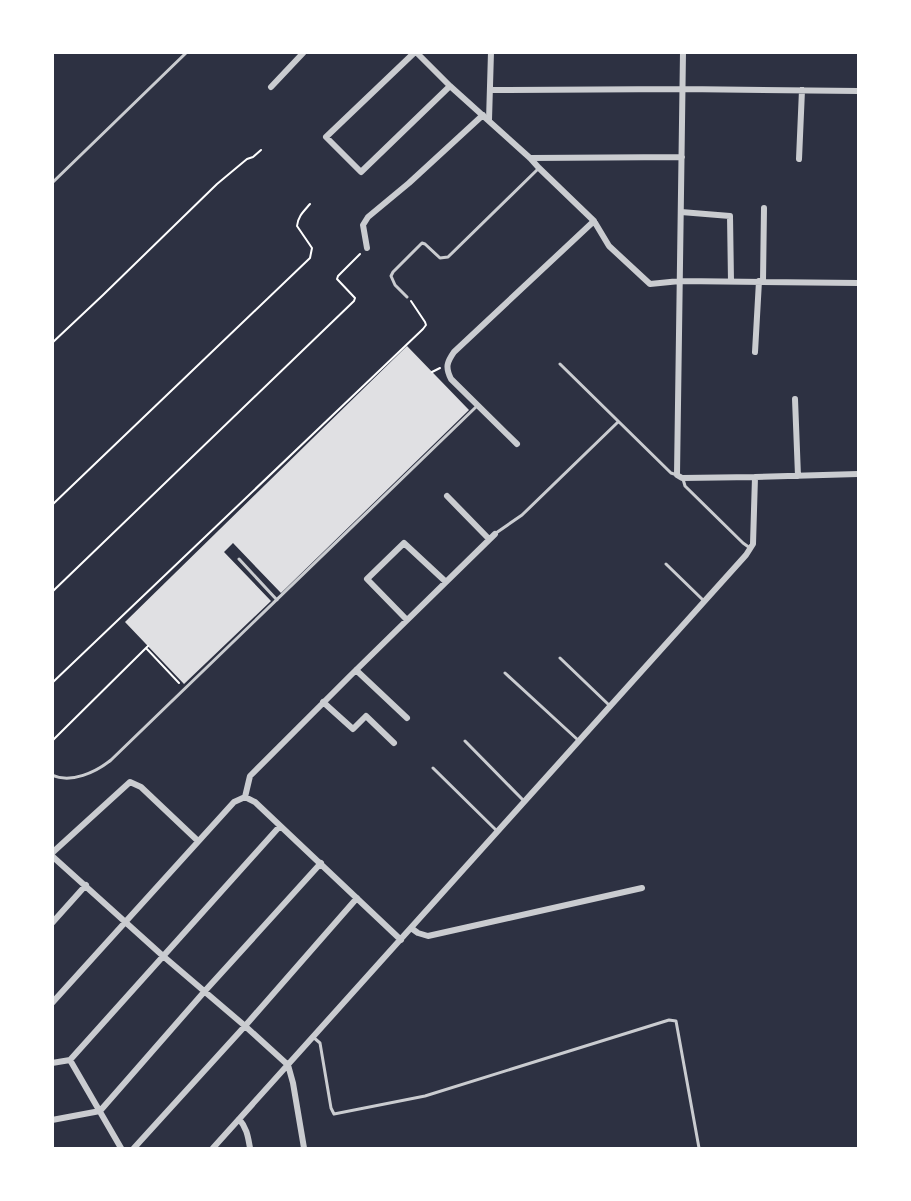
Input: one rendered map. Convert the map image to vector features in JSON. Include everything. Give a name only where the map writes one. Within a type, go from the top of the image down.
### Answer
[{"type":"street","points":[[271,87],[304,52]]},
{"type":"street","points":[[450,86],[361,172],[326,137],[416,52],[594,221],[609,246],[650,284],[680,281],[858,283]]},
{"type":"street","points":[[489,120],[491,52]]},
{"type":"street","points":[[683,52],[679,476],[756,477],[858,474]]},
{"type":"street","points":[[491,90],[858,91]]},
{"type":"street","points":[[799,159],[802,90]]},
{"type":"street","points":[[367,248],[363,225],[368,217],[483,115]]},
{"type":"street","points":[[530,158],[682,157]]},
{"type":"street","points":[[756,352],[764,208]]},
{"type":"street","points":[[681,212],[730,216],[731,281]]},
{"type":"street","points":[[517,444],[451,379],[447,372],[448,362],[454,352],[594,221]]},
{"type":"street","points":[[795,399],[798,476]]},
{"type":"street","points":[[213,1149],[746,555],[753,544],[756,477]]},
{"type":"street","points":[[245,797],[250,776],[492,537],[447,496]]},
{"type":"street","points":[[407,620],[367,579],[374,572],[404,543],[446,582]]},
{"type":"street","points":[[356,670],[407,718]]},
{"type":"street","points":[[323,702],[353,729],[366,716],[394,743]]},
{"type":"street","points":[[198,841],[141,788],[130,782],[52,854],[163,956],[288,1065],[304,1149]]},
{"type":"street","points":[[245,797],[255,802],[401,940]]},
{"type":"street","points":[[52,1003],[234,802],[245,797]]},
{"type":"street","points":[[52,1063],[70,1060],[280,826]]},
{"type":"street","points":[[52,1120],[100,1111],[321,863]]},
{"type":"street","points":[[52,923],[86,885]]},
{"type":"street","points":[[411,928],[429,936],[642,888]]},
{"type":"street","points":[[134,1149],[357,898]]},
{"type":"street","points":[[70,1060],[121,1149]]},
{"type":"street","points":[[239,1119],[245,1125],[248,1133],[250,1149]]},
{"type":"lane","points":[[52,183],[187,52]]},
{"type":"lane","points":[[407,297],[395,285],[391,276],[418,246],[425,244],[440,258],[448,257],[539,168]]},
{"type":"lane","points":[[560,364],[671,473],[679,476],[685,486],[750,548]]},
{"type":"lane","points":[[52,775],[72,778],[105,765],[477,406]]},
{"type":"lane","points":[[492,537],[522,515],[618,422]]},
{"type":"lane","points":[[239,559],[277,600]]},
{"type":"lane","points":[[666,564],[705,601]]},
{"type":"lane","points":[[560,658],[611,706]]},
{"type":"lane","points":[[505,673],[579,741]]},
{"type":"lane","points":[[465,741],[524,802]]},
{"type":"lane","points":[[433,768],[498,832]]},
{"type":"lane","points":[[313,1037],[320,1042],[334,1114],[426,1096],[669,1020],[676,1021],[699,1149]]},
{"type":"path","points":[[52,343],[235,168],[261,150]]},
{"type":"path","points":[[52,505],[310,258],[311,244],[297,226],[298,220],[310,204]]},
{"type":"path","points":[[52,592],[354,301],[355,298],[338,279],[338,276],[367,248]]},
{"type":"path","points":[[52,683],[423,329],[425,322],[407,297]]},
{"type":"path","points":[[52,741],[147,647],[185,689]]},
{"type":"building","points":[[407,346],[469,410],[281,593],[233,543],[224,552],[271,601],[184,684],[125,622]]}]
